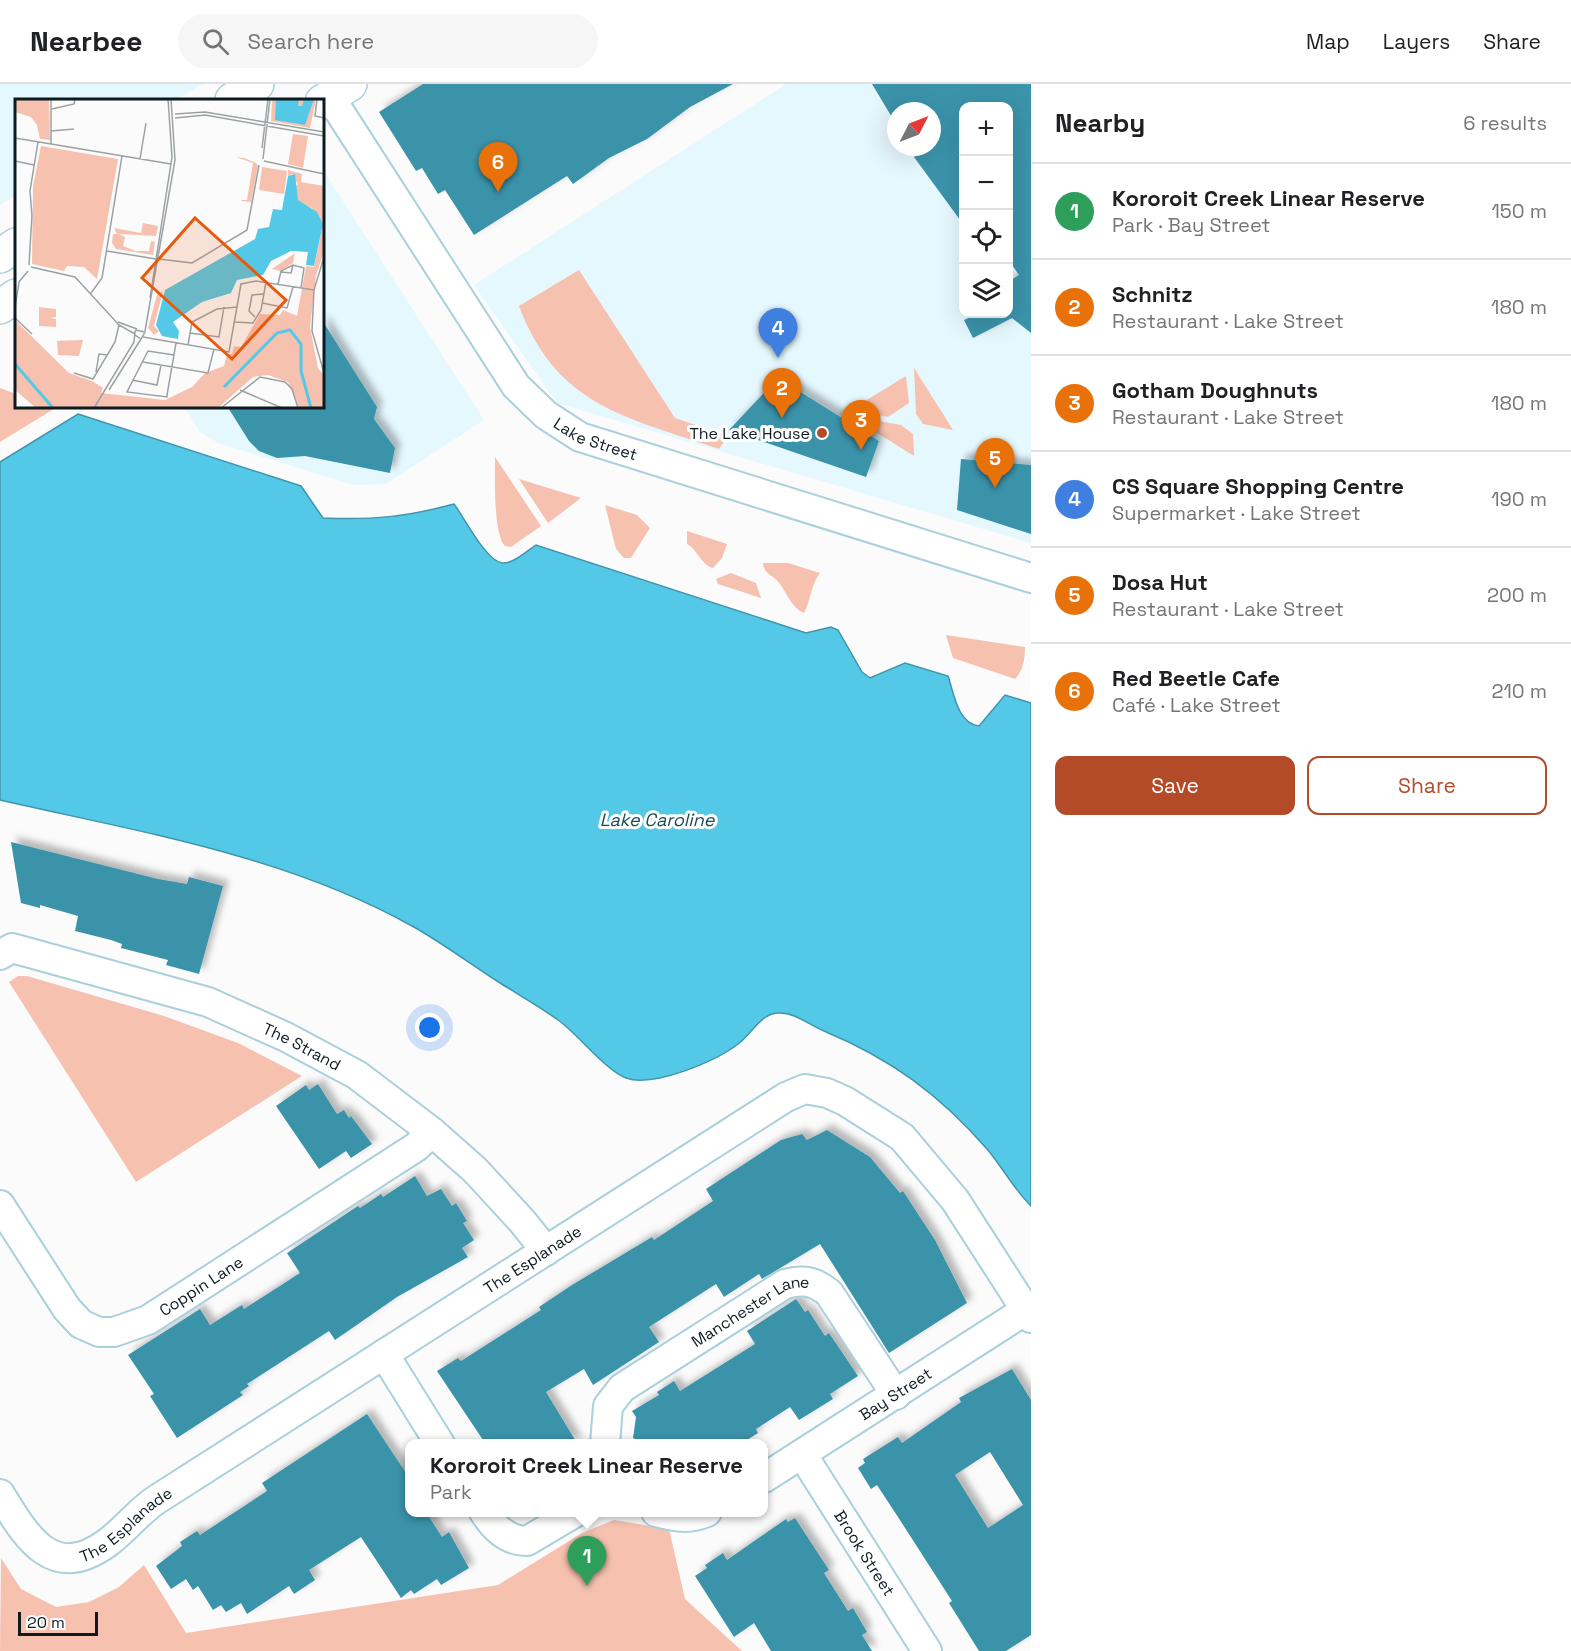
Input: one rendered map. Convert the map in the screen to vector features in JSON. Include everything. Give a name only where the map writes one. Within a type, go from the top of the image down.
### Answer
[{"type":"main road","points":[[234,99],[257,84]]},
{"type":"main road","points":[[0,256],[15,246]]},
{"type":"main road","points":[[0,307],[15,297]]},
{"type":"street","name":"Lake Street","points":[[331,92],[493,354],[516,386],[546,415],[580,437],[1031,578]]},
{"type":"street","name":"The Strand","points":[[0,955],[12,948],[208,1002],[286,1037],[357,1075],[432,1132],[475,1170],[546,1251]]},
{"type":"street","name":"The Esplanade","points":[[0,1494],[28,1538],[43,1552],[66,1558],[90,1553],[108,1542],[138,1512],[156,1500],[786,1097],[805,1089],[826,1093],[845,1101],[902,1137],[955,1200],[1029,1314]]},
{"type":"street","name":"Coppin Lane","points":[[0,1205],[67,1309],[81,1324],[99,1332],[114,1332],[148,1320],[416,1147],[432,1132]]},
{"type":"street","name":"Manchester Lane","points":[[605,1439],[608,1406],[622,1388],[785,1284],[799,1280],[815,1282],[829,1293],[896,1395]]},
{"type":"street","name":"Bay Street","points":[[768,1475],[1029,1314]]},
{"type":"street","points":[[384,1354],[437,1439]]},
{"type":"street","name":"Brook Street","points":[[802,1454],[927,1651]]},
{"type":"street","points":[[488,1517],[501,1533],[518,1541],[527,1541],[568,1517]]},
{"type":"street","points":[[672,1517],[679,1519],[696,1517]]},
{"type":"shaded area","points":[[0,84],[203,84],[177,99],[15,99],[15,196],[0,205]]},
{"type":"shaded area","points":[[786,84],[1031,84],[1031,543],[557,403],[474,285]]},
{"type":"shaded area","points":[[324,172],[484,420],[386,484],[353,485],[218,443],[200,432],[185,408],[324,408]]},
{"type":"shaded area","points":[[579,270],[675,418],[728,436],[719,449],[625,416],[599,403],[575,387],[553,366],[535,340],[519,306]]},
{"type":"shaded area","points":[[914,368],[953,430],[923,424],[916,414]]},
{"type":"shaded area","points":[[906,376],[909,403],[888,417],[852,409]]},
{"type":"shaded area","points":[[0,388],[15,394],[15,408],[55,408],[0,442]]},
{"type":"shaded area","points":[[850,416],[901,425],[913,434],[914,456]]},
{"type":"shaded area","points":[[495,457],[541,526],[511,547],[505,546],[498,530]]},
{"type":"shaded area","points":[[519,479],[581,498],[548,523]]},
{"type":"shaded area","points":[[605,505],[637,515],[650,528],[631,558],[624,558],[616,549]]},
{"type":"shaded area","points":[[687,531],[727,544],[722,558],[713,568],[687,544]]},
{"type":"shaded area","points":[[763,563],[788,563],[820,573],[804,613],[793,604],[778,581],[767,573]]},
{"type":"shaded area","points":[[731,573],[756,583],[761,598],[718,584],[716,579]]},
{"type":"shaded area","points":[[946,635],[1025,647],[1022,669],[1015,679],[953,658]]},
{"type":"shaded area","points":[[18,976],[27,976],[164,1016],[238,1043],[302,1076],[136,1182],[9,982]]},
{"type":"shaded area","points":[[614,1520],[669,1529],[685,1599],[742,1651],[0,1651],[1,1558],[21,1589],[56,1607],[89,1602],[119,1587],[144,1565],[186,1633],[498,1585],[582,1533]]},
{"type":"water","name":"Lake Caroline","points":[[78,414],[301,486],[323,518],[390,517],[454,504],[482,547],[489,555],[502,563],[515,559],[536,545],[806,633],[831,627],[838,630],[862,672],[870,678],[905,663],[948,676],[958,707],[966,720],[972,724],[979,726],[1005,695],[1031,703],[1031,1206],[987,1149],[951,1111],[932,1095],[892,1066],[797,1017],[780,1013],[767,1016],[743,1040],[728,1051],[684,1071],[652,1079],[626,1078],[609,1068],[566,1026],[551,1015],[423,932],[364,902],[314,881],[210,848],[0,800],[0,462]]},
{"type":"building","points":[[423,84],[733,84],[690,107],[647,139],[609,158],[573,184],[567,176],[474,235],[445,190],[438,194],[422,168],[416,171],[379,112]]},
{"type":"building","points":[[872,84],[1031,84],[1031,333],[1012,318],[1013,279],[1019,275],[1013,266],[1013,102],[959,102],[959,219],[914,157],[941,156],[941,102],[887,102],[887,109]]},
{"type":"building","points":[[968,318],[1012,318],[973,338],[964,320]]},
{"type":"building","points":[[324,323],[377,407],[374,419],[395,448],[390,473],[305,456],[277,458],[259,451],[249,441],[228,408],[324,408]]},
{"type":"building","points":[[778,378],[879,441],[866,477],[729,430]]},
{"type":"building","points":[[961,459],[1031,465],[1031,534],[957,510]]},
{"type":"building","points":[[11,842],[158,879],[187,884],[189,877],[223,886],[199,974],[166,965],[168,960],[121,948],[122,944],[111,940],[75,931],[78,916],[40,905],[40,908],[21,903]]},
{"type":"building","points":[[318,1084],[337,1114],[344,1110],[349,1118],[351,1116],[372,1144],[351,1158],[346,1151],[319,1169],[276,1106],[306,1085],[309,1090]]},
{"type":"building","points":[[827,1130],[870,1157],[900,1193],[903,1191],[935,1240],[967,1303],[889,1353],[820,1244],[762,1279],[759,1274],[724,1297],[716,1284],[649,1327],[659,1342],[593,1385],[584,1369],[546,1392],[575,1439],[482,1439],[437,1371],[458,1358],[461,1361],[541,1310],[539,1307],[572,1285],[652,1237],[654,1240],[713,1201],[706,1189],[781,1140],[802,1134],[807,1140]]},
{"type":"building","points":[[415,1176],[427,1196],[441,1189],[452,1206],[456,1203],[467,1221],[463,1223],[474,1240],[462,1248],[468,1257],[397,1297],[335,1340],[329,1331],[247,1384],[249,1386],[240,1392],[243,1395],[177,1438],[150,1396],[154,1394],[128,1355],[200,1309],[210,1325],[242,1305],[244,1309],[300,1273],[287,1253],[358,1206],[360,1208],[381,1194],[383,1197]]},
{"type":"building","points":[[796,1299],[805,1312],[808,1310],[825,1336],[829,1333],[858,1376],[830,1394],[833,1399],[799,1420],[790,1407],[756,1429],[758,1433],[748,1439],[633,1438],[636,1417],[632,1411],[659,1395],[657,1392],[674,1381],[680,1391],[755,1344],[747,1331]]},
{"type":"building","points":[[1012,1369],[1031,1400],[1031,1635],[1006,1651],[979,1651],[949,1603],[952,1601],[877,1485],[871,1489],[858,1468],[865,1463],[863,1459],[898,1437],[902,1443],[961,1402],[959,1398]],"holes":[[[990,1452],[1023,1505],[988,1528],[955,1475]]]},
{"type":"building","points":[[367,1414],[405,1471],[405,1517],[429,1517],[442,1537],[449,1532],[469,1568],[441,1585],[437,1579],[414,1594],[411,1590],[401,1598],[361,1537],[309,1570],[315,1580],[294,1594],[289,1586],[247,1614],[241,1603],[226,1612],[221,1605],[213,1610],[198,1586],[193,1590],[186,1579],[171,1589],[156,1566],[182,1546],[180,1542],[197,1531],[200,1535],[267,1491],[262,1483]]},
{"type":"building","points":[[795,1518],[829,1570],[824,1573],[848,1611],[853,1608],[867,1632],[862,1635],[872,1651],[771,1651],[754,1623],[734,1637],[695,1576],[707,1568],[705,1565],[723,1553],[727,1560],[786,1519],[788,1522]]},
{"type":"place","name":"Red Beetle Cafe","points":[[498,192]]},
{"type":"place","name":"CS Square Shopping Centre","points":[[778,358]]},
{"type":"place","name":"Schnitz","points":[[782,418]]},
{"type":"place","name":"The Lake House","points":[[822,433]]},
{"type":"place","name":"Gotham Doughnuts","points":[[861,450]]},
{"type":"place","name":"Dosa Hut","points":[[995,488]]},
{"type":"place","name":"Kororoit Creek Linear Reserve","points":[[587,1586]]}]
